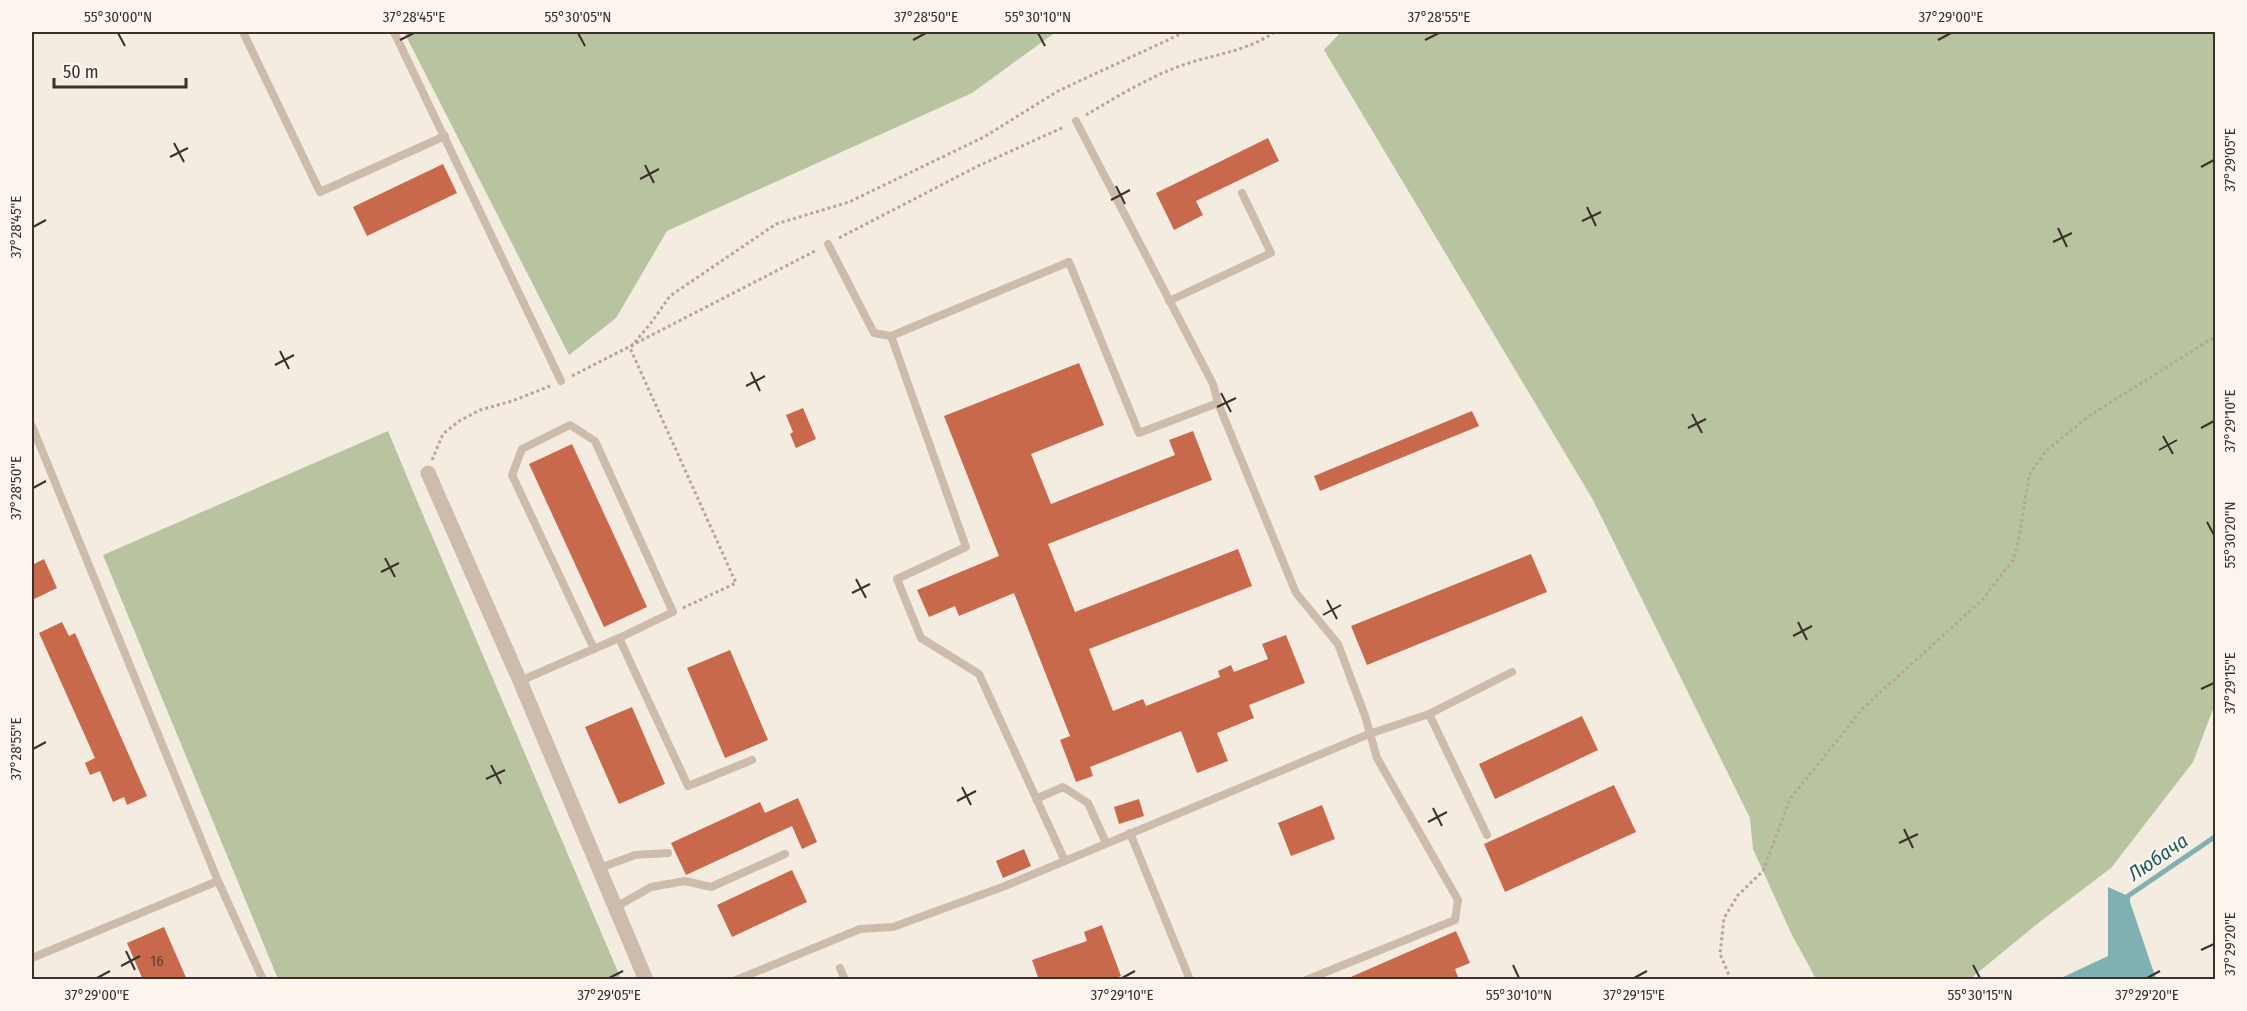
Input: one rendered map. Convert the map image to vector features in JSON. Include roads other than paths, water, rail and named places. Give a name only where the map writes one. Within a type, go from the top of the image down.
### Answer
[{"type":"street","points":[[428,473],[520,681],[646,980]]},
{"type":"lane","points":[[243,32],[320,192],[445,136]]},
{"type":"lane","points":[[394,32],[561,381]]},
{"type":"lane","points":[[1076,121],[1213,384],[1218,403],[1296,593],[1338,644],[1365,716],[1377,758],[1458,900],[1455,920],[1306,980]]},
{"type":"lane","points":[[1169,301],[1271,253],[1242,193]]},
{"type":"lane","points":[[828,244],[874,333],[891,336],[1069,262],[1139,433],[1218,403]]},
{"type":"lane","points":[[891,336],[966,547],[897,579],[921,638],[979,674],[1065,861]]},
{"type":"lane","points":[[520,681],[594,649],[619,638],[673,612],[595,441],[570,425],[522,449],[512,476],[594,649]]},
{"type":"lane","points":[[32,426],[218,880],[263,980]]},
{"type":"lane","points":[[619,638],[688,786],[752,760]]},
{"type":"lane","points":[[736,980],[860,929],[892,927],[1005,886],[1370,734],[1429,714],[1512,672]]},
{"type":"lane","points":[[1429,714],[1487,835]]},
{"type":"lane","points":[[1036,799],[1063,788],[1088,803],[1106,843]]},
{"type":"lane","points":[[1130,833],[1190,980]]},
{"type":"lane","points":[[600,868],[635,855],[669,853]]},
{"type":"lane","points":[[616,907],[651,887],[685,881],[711,887],[784,854]]},
{"type":"lane","points":[[32,958],[218,880]]},
{"type":"lane","points":[[840,968],[845,980]]},
{"type":"water","points":[[2108,887],[2128,896],[2156,979],[2059,979],[2108,956]]},
{"type":"waterway","name":"Любача","points":[[2127,902],[2128,896],[2216,836]]}]
